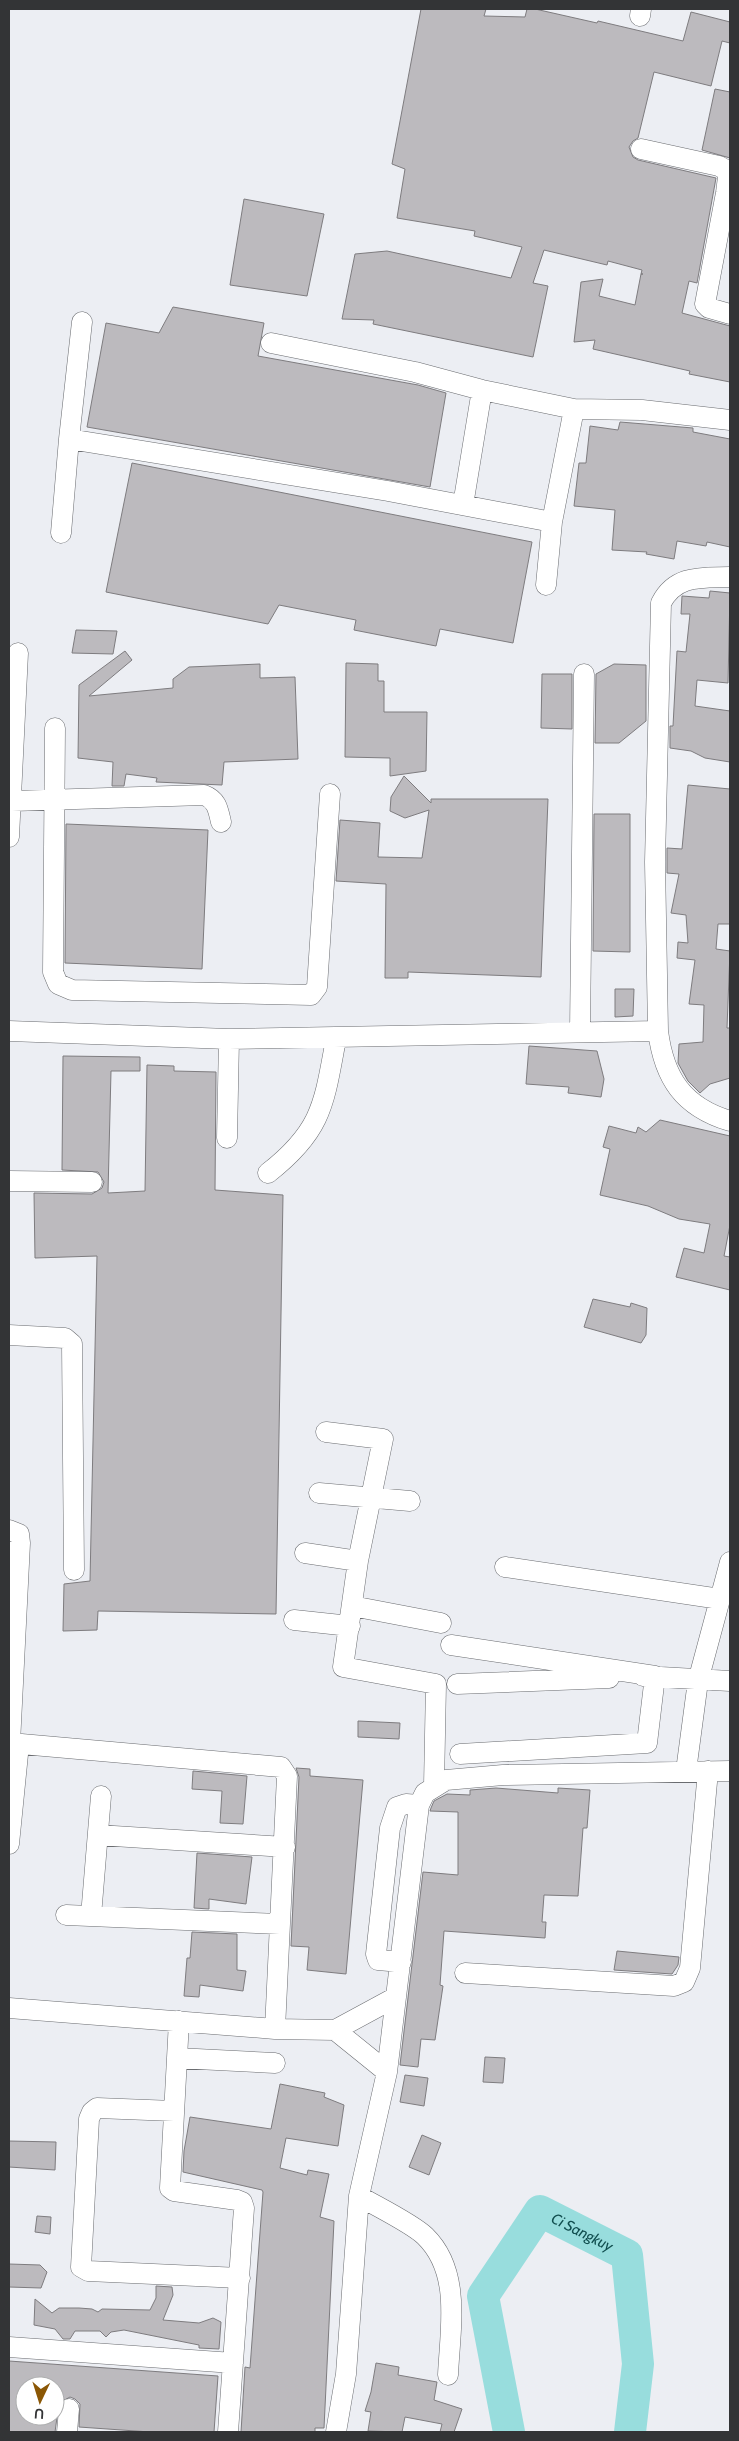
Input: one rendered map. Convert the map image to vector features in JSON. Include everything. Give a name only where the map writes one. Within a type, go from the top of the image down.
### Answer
[{"type":"street","points":[[641,149],[719,166],[726,170],[728,177],[726,193],[705,304],[709,308],[730,314]]},
{"type":"street","points":[[61,533],[82,322]]},
{"type":"street","points":[[271,343],[415,372],[482,390],[574,409],[642,410],[730,420]]},
{"type":"street","points":[[463,505],[482,390]]},
{"type":"street","points":[[546,585],[552,522],[574,409]]},
{"type":"street","points":[[70,439],[463,505],[552,522]]},
{"type":"street","points":[[730,578],[690,579],[668,590],[661,603],[656,862],[658,1031],[667,1073],[678,1091],[699,1107],[730,1122]]},
{"type":"street","points":[[9,837],[18,653]]},
{"type":"street","points":[[580,1032],[584,674]]},
{"type":"street","points":[[55,728],[44,800],[53,972],[58,984],[72,990],[311,995],[317,987],[330,794]]},
{"type":"street","points":[[12,801],[204,795],[212,798],[217,804],[222,822]]},
{"type":"street","points":[[23,1031],[229,1039],[336,1039],[658,1031]]},
{"type":"street","points":[[227,1138],[229,1039]]},
{"type":"street","points":[[268,1173],[290,1156],[313,1128],[324,1100],[336,1039]]},
{"type":"street","points":[[19,1181],[92,1182]]},
{"type":"street","points":[[13,1335],[65,1338],[72,1344],[74,1570]]},
{"type":"street","points":[[326,1432],[383,1439],[358,1560],[343,1667],[436,1684],[434,1786]]},
{"type":"street","points":[[319,1493],[410,1501]]},
{"type":"street","points":[[9,1530],[18,1534],[20,1543],[11,1699],[12,1743],[9,1844]]},
{"type":"street","points":[[305,1553],[358,1560]]},
{"type":"street","points":[[686,1770],[698,1681],[730,1562]]},
{"type":"street","points":[[505,1567],[720,1599]]},
{"type":"street","points":[[352,1606],[441,1623]]},
{"type":"street","points":[[294,1620],[350,1626]]},
{"type":"street","points":[[452,1645],[655,1676],[698,1681],[730,1682]]},
{"type":"street","points":[[457,1684],[655,1676]]},
{"type":"street","points":[[460,1754],[647,1743],[655,1676]]},
{"type":"street","points":[[12,1743],[281,1767],[287,1776],[275,2029]]},
{"type":"street","points":[[336,2432],[346,2374],[359,2196],[387,2072],[419,1805],[425,1793],[446,1780],[503,1775],[686,1770],[730,1771]]},
{"type":"street","points":[[464,1973],[674,1986],[684,1982],[690,1968],[708,1771]]},
{"type":"street","points":[[91,1916],[101,1796]]},
{"type":"street","points":[[98,1835],[285,1847]]},
{"type":"street","points":[[66,1915],[280,1924]]},
{"type":"street","points":[[9,2008],[275,2029],[336,2030],[396,1997]]},
{"type":"street","points":[[179,2021],[170,2188],[174,2191],[242,2202],[244,2208],[228,2432]]},
{"type":"street","points":[[336,2030],[387,2072]]},
{"type":"street","points":[[177,2058],[275,2063]]},
{"type":"street","points":[[174,2111],[97,2108],[92,2112],[88,2129],[80,2267],[88,2271],[240,2278]]},
{"type":"street","points":[[359,2196],[424,2234],[438,2252],[449,2277],[451,2309],[448,2375]]},
{"type":"street","points":[[9,2347],[233,2363]]},
{"type":"street","points":[[67,2432],[69,2409]]},
{"type":"building","points":[[421,9],[486,9],[484,16],[525,17],[527,9],[535,9],[597,23],[598,21],[683,41],[691,12],[730,22],[730,43],[722,41],[711,86],[654,72],[638,138],[629,147],[633,157],[638,160],[716,178],[697,283],[689,281],[682,313],[730,326],[730,382],[689,374],[690,371],[593,349],[595,340],[574,342],[581,282],[603,279],[599,296],[635,305],[642,270],[608,261],[607,265],[544,250],[533,283],[548,286],[533,357],[373,324],[374,320],[342,319],[355,254],[387,251],[511,278],[522,247],[474,236],[475,231],[397,218],[405,169],[392,164]]},
{"type":"building","points":[[715,89],[730,92],[730,158],[702,150]]},
{"type":"building","points":[[244,199],[324,214],[307,296],[230,285]]},
{"type":"building","points":[[173,307],[264,323],[258,356],[418,385],[446,393],[430,487],[87,427],[106,323],[159,333]]},
{"type":"building","points":[[620,422],[693,428],[693,432],[730,439],[730,547],[707,542],[706,546],[677,541],[674,559],[646,554],[647,552],[612,550],[615,510],[574,506],[579,463],[586,463],[590,426],[618,430]]},
{"type":"building","points":[[132,463],[532,542],[513,643],[440,629],[436,646],[354,630],[356,620],[279,605],[268,624],[106,592]]},
{"type":"building","points":[[710,591],[730,593],[728,683],[697,680],[695,706],[730,711],[730,762],[705,758],[691,751],[670,748],[670,726],[673,726],[677,651],[686,652],[690,614],[681,614],[682,596],[709,598]]},
{"type":"building","points":[[76,630],[117,631],[113,654],[72,653]]},
{"type":"building","points":[[125,651],[132,660],[89,696],[173,688],[173,679],[189,667],[260,664],[260,678],[295,677],[298,759],[224,762],[222,785],[156,782],[157,778],[126,774],[124,786],[112,786],[113,762],[78,758],[79,685]]},
{"type":"building","points":[[346,663],[378,664],[378,681],[384,681],[384,712],[427,712],[426,771],[390,776],[390,758],[345,757]]},
{"type":"building","points":[[614,664],[646,665],[646,721],[619,743],[595,743],[596,674]]},
{"type":"building","points":[[542,674],[572,674],[572,729],[541,728]]},
{"type":"building","points":[[404,776],[431,803],[431,799],[548,799],[541,977],[408,972],[408,978],[385,978],[386,884],[336,881],[340,820],[380,823],[378,857],[422,858],[429,810],[405,818],[390,811],[391,797]]},
{"type":"building","points":[[688,785],[730,789],[730,924],[718,924],[716,949],[730,951],[727,1028],[730,1028],[730,1078],[710,1084],[700,1093],[688,1081],[678,1063],[679,1044],[703,1042],[704,1005],[689,1004],[695,960],[677,958],[678,942],[688,943],[686,915],[671,913],[679,874],[667,873],[667,848],[682,849]]},
{"type":"building","points":[[594,814],[630,814],[630,952],[593,951]]},
{"type":"building","points":[[66,824],[208,830],[202,969],[65,963]]},
{"type":"building","points":[[615,989],[634,989],[633,1016],[615,1017]]},
{"type":"building","points":[[529,1046],[597,1051],[604,1079],[601,1097],[568,1093],[569,1087],[526,1084]]},
{"type":"building","points":[[63,1056],[140,1057],[140,1071],[111,1071],[108,1193],[145,1191],[147,1065],[174,1066],[174,1071],[216,1072],[215,1190],[283,1195],[276,1614],[98,1611],[97,1630],[63,1631],[64,1584],[90,1581],[97,1256],[35,1258],[34,1193],[92,1194],[102,1188],[104,1182],[98,1172],[62,1170]]},
{"type":"building","points":[[660,1120],[730,1136],[730,1225],[724,1256],[730,1257],[730,1290],[676,1277],[684,1248],[704,1253],[710,1224],[679,1219],[648,1206],[600,1195],[610,1149],[603,1147],[609,1126],[636,1133],[638,1127],[646,1132]]},
{"type":"building","points":[[593,1299],[630,1307],[631,1303],[647,1308],[646,1335],[641,1343],[584,1327]]},
{"type":"building","points":[[358,1721],[400,1723],[399,1739],[358,1737]]},
{"type":"building","points":[[296,1768],[310,1769],[310,1776],[363,1780],[346,1974],[307,1970],[309,1947],[291,1946],[299,1777]]},
{"type":"building","points":[[193,1771],[247,1776],[243,1824],[220,1823],[222,1791],[192,1789]]},
{"type":"building","points":[[496,1788],[558,1793],[558,1788],[590,1790],[587,1828],[583,1828],[578,1896],[544,1895],[542,1922],[546,1922],[545,1938],[444,1931],[440,1985],[443,1986],[435,2040],[421,2039],[418,2067],[400,2065],[423,1872],[458,1875],[458,1812],[430,1811],[431,1808],[434,1801],[447,1794],[470,1795],[470,1790]]},
{"type":"building","points":[[197,1853],[252,1857],[246,1904],[209,1899],[209,1909],[194,1908]]},
{"type":"building","points":[[192,1932],[237,1934],[237,1970],[246,1971],[243,1991],[200,1985],[199,1997],[184,1996],[187,1958],[190,1958]]},
{"type":"building","points":[[617,1951],[679,1957],[678,1965],[672,1974],[614,1970]]},
{"type":"building","points":[[485,2057],[505,2058],[503,2083],[483,2082]]},
{"type":"building","points":[[405,2075],[428,2078],[424,2106],[400,2102]]},
{"type":"building","points":[[280,2084],[325,2093],[324,2097],[344,2105],[338,2146],[286,2138],[280,2168],[307,2175],[308,2170],[329,2174],[320,2217],[334,2221],[324,2428],[315,2428],[315,2432],[241,2432],[245,2367],[250,2368],[263,2192],[262,2190],[183,2172],[184,2151],[190,2117],[271,2129]]},
{"type":"building","points":[[422,2135],[441,2143],[429,2175],[409,2167]]},
{"type":"building","points":[[9,2141],[56,2142],[55,2170],[9,2167]]},
{"type":"building","points":[[37,2216],[51,2217],[50,2234],[35,2232]]},
{"type":"building","points":[[9,2264],[40,2265],[47,2272],[41,2288],[9,2287]]},
{"type":"building","points":[[156,2286],[172,2287],[173,2295],[163,2320],[199,2323],[213,2318],[221,2322],[219,2349],[199,2348],[199,2345],[124,2330],[111,2332],[106,2337],[100,2331],[75,2331],[70,2339],[63,2339],[55,2329],[34,2325],[35,2299],[52,2313],[59,2308],[92,2309],[98,2312],[102,2309],[150,2310],[156,2298]]},
{"type":"building","points":[[9,2361],[218,2376],[214,2432],[150,2432],[79,2427],[80,2404],[70,2397],[65,2400],[65,2376],[15,2376],[15,2426],[56,2426],[55,2432],[9,2432]]},
{"type":"building","points":[[376,2363],[399,2367],[398,2375],[437,2382],[434,2400],[462,2409],[454,2432],[440,2432],[442,2424],[405,2417],[402,2432],[368,2431],[371,2412],[365,2411],[371,2392]]},
{"type":"waterway","name":"Ci Sangkuy","points":[[509,2432],[483,2296],[540,2211],[627,2255],[638,2364],[630,2432]]}]
